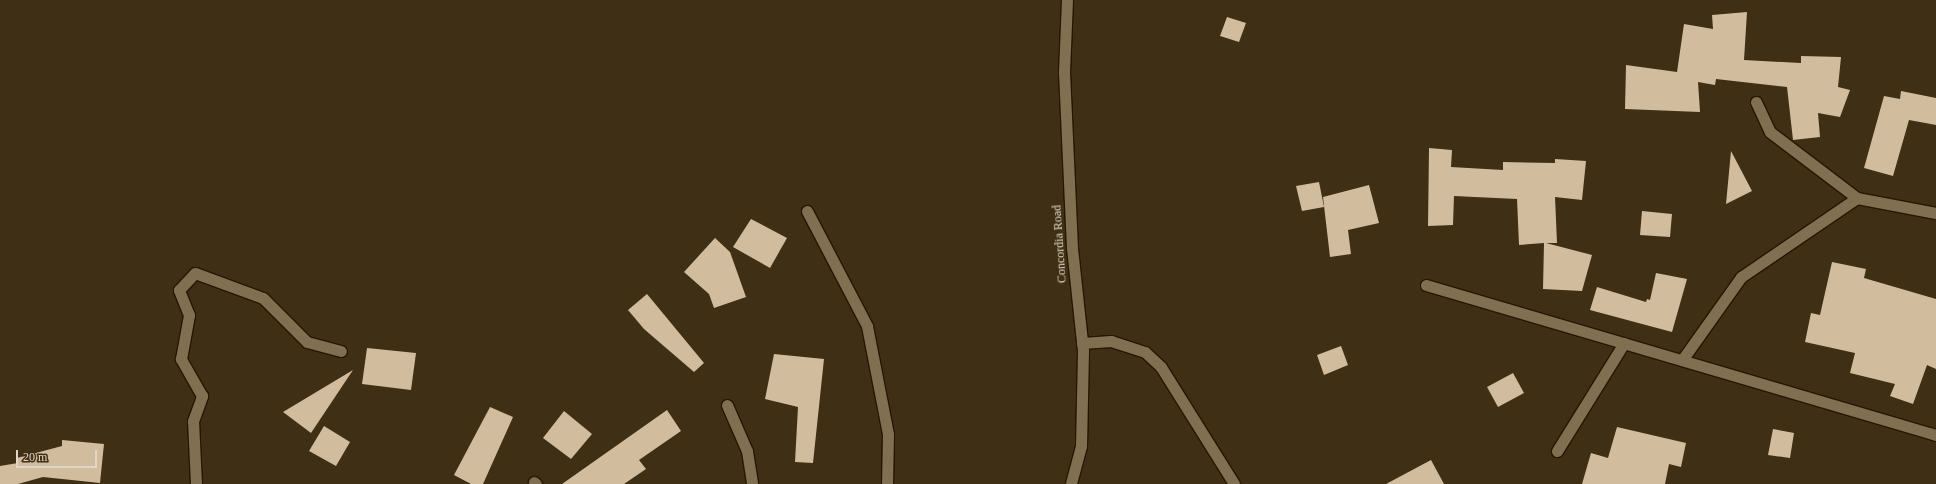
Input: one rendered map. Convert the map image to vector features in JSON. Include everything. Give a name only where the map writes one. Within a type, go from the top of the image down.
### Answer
[{"type":"street","name":"Concordia Road","points":[[1067,0],[1064,72],[1072,248],[1082,343],[1081,446],[1071,484]]},
{"type":"street","points":[[1756,102],[1770,132],[1857,198],[1936,213]]},
{"type":"street","points":[[1682,360],[1741,277],[1857,198]]},
{"type":"street","points":[[807,211],[867,326],[888,434],[887,484]]},
{"type":"street","points":[[196,484],[193,421],[202,396],[181,359],[189,315],[179,290],[195,273],[263,298],[306,342],[341,351]]},
{"type":"street","points":[[1426,285],[1936,435]]},
{"type":"street","points":[[1082,343],[1111,341],[1145,352],[1161,367],[1234,484]]},
{"type":"street","points":[[1558,451],[1624,343]]},
{"type":"street","points":[[727,406],[747,452],[752,484]]},
{"type":"building","points":[[1747,12],[1744,60],[1801,63],[1801,56],[1841,57],[1838,87],[1850,90],[1840,117],[1818,113],[1820,137],[1793,140],[1787,87],[1716,79],[1715,85],[1698,82],[1700,112],[1625,109],[1626,65],[1677,72],[1684,24],[1713,29],[1712,15]]},
{"type":"building","points":[[1227,17],[1246,23],[1239,42],[1220,36]]},
{"type":"building","points":[[1901,91],[1936,98],[1936,125],[1909,120],[1893,176],[1864,168],[1884,96],[1900,99]]},
{"type":"building","points":[[1429,148],[1452,150],[1451,167],[1503,170],[1503,162],[1555,163],[1555,159],[1586,161],[1582,200],[1555,197],[1557,243],[1546,243],[1592,255],[1582,291],[1543,289],[1544,243],[1519,245],[1517,199],[1454,196],[1453,225],[1428,226]]},
{"type":"building","points":[[1731,151],[1752,191],[1726,204]]},
{"type":"building","points":[[1319,182],[1324,207],[1302,211],[1296,186]]},
{"type":"building","points":[[1369,185],[1379,223],[1348,230],[1351,254],[1330,257],[1323,197]]},
{"type":"building","points":[[1642,211],[1672,214],[1670,237],[1640,235]]},
{"type":"building","points":[[751,219],[787,238],[770,268],[733,247]]},
{"type":"building","points":[[715,238],[730,252],[746,297],[714,308],[709,294],[684,272]]},
{"type":"building","points":[[1832,262],[1866,269],[1864,278],[1936,299],[1936,369],[1927,365],[1913,404],[1890,396],[1895,384],[1850,373],[1855,353],[1805,342],[1811,313],[1820,315]]},
{"type":"building","points":[[1656,273],[1687,279],[1672,332],[1590,310],[1597,287],[1646,302],[1647,299],[1650,300]]},
{"type":"building","points":[[647,294],[704,363],[694,372],[644,329],[628,310]]},
{"type":"building","points":[[1341,346],[1348,365],[1324,375],[1317,355]]},
{"type":"building","points":[[367,348],[416,353],[411,390],[362,384]]},
{"type":"building","points":[[774,354],[824,359],[813,463],[795,462],[798,407],[765,399]]},
{"type":"building","points":[[353,370],[311,433],[283,412]]},
{"type":"building","points":[[1513,373],[1524,393],[1498,407],[1487,387]]},
{"type":"building","points":[[490,407],[513,417],[483,484],[471,484],[454,475]]},
{"type":"building","points":[[667,410],[681,431],[639,460],[646,469],[624,484],[562,484]]},
{"type":"building","points":[[564,411],[592,434],[571,459],[543,438]]},
{"type":"building","points":[[324,426],[350,442],[336,466],[309,451]]},
{"type":"building","points":[[1617,427],[1686,443],[1681,467],[1669,464],[1665,484],[1582,484],[1591,453],[1608,458]]},
{"type":"building","points":[[1773,429],[1794,433],[1790,458],[1768,455]]},
{"type":"building","points":[[62,440],[104,444],[100,483],[43,477],[18,484],[0,484],[0,466],[18,463],[17,458],[62,446]]},
{"type":"building","points":[[1431,460],[1444,484],[1386,484]]}]
